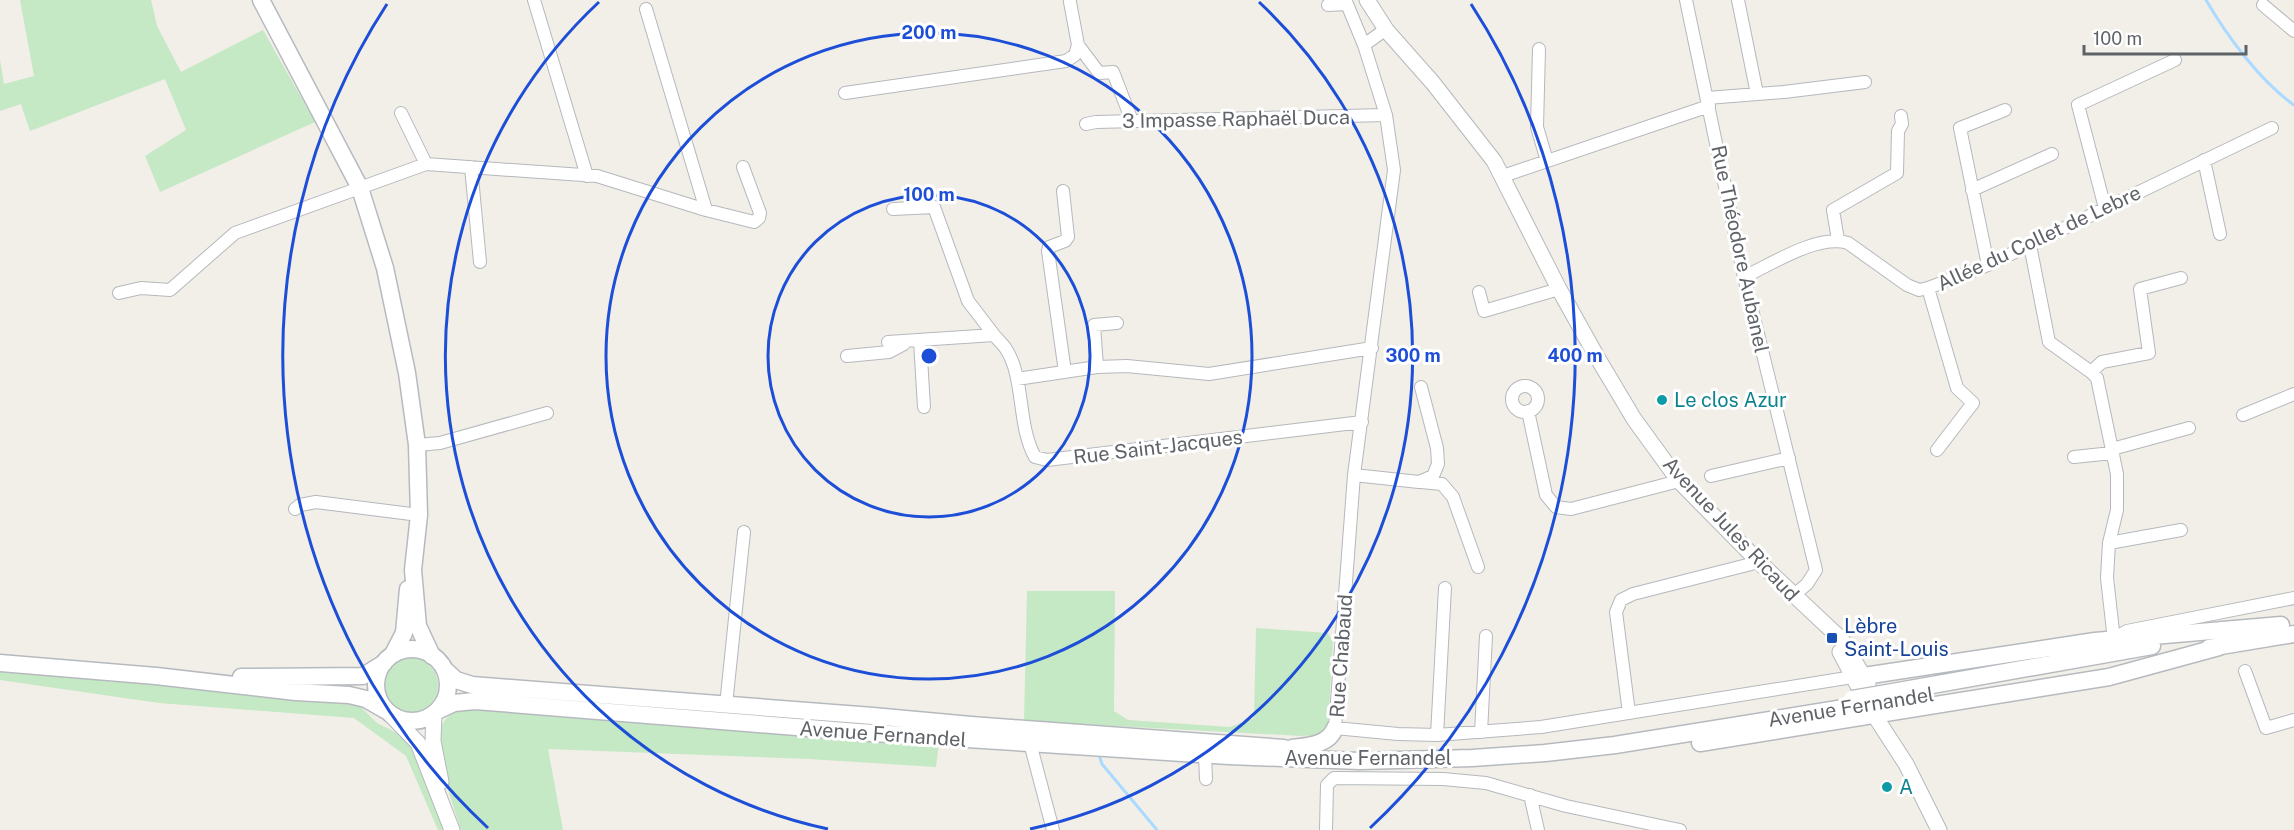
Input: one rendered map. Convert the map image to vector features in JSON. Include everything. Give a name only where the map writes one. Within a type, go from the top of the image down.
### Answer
[{"type":"main road","points":[[261,0],[360,188],[385,268],[407,373],[417,445],[419,514],[407,593],[404,633],[376,681],[380,701],[387,711]]},
{"type":"main road","points":[[0,663],[156,676],[296,692],[349,695],[366,699],[399,719],[411,721],[423,719],[435,712],[444,701],[447,679],[444,669],[432,656],[418,626],[412,570]]},
{"type":"main road","points":[[1870,697],[1995,655],[2114,640],[2290,627]]},
{"type":"main road","name":"Avenue Fernandel","points":[[444,669],[456,680],[472,685],[1292,748],[1388,752],[1513,747],[1623,734],[2219,646],[2290,627]]},
{"type":"main road","name":"Avenue Fernandel","points":[[435,712],[454,703],[475,701],[754,725],[1205,755],[1360,761],[1472,758],[1615,745],[1870,697],[2290,627]]},
{"type":"main road","points":[[156,676],[363,676],[402,650],[413,649],[432,656]]},
{"type":"main road","points":[[1292,748],[1324,741],[1332,735],[1335,728]]},
{"type":"street","points":[[534,0],[587,176]]},
{"type":"street","name":"Avenue Jules Ricaud","points":[[1366,0],[1386,29],[1433,83],[1494,161],[1559,289],[1634,419],[1679,481],[1793,596],[1842,640],[1939,830]]},
{"type":"street","name":"Rue Théodore Aubanel","points":[[1686,0],[1744,277],[1816,570],[1807,584],[1793,596]]},
{"type":"street","points":[[1738,0],[1757,94]]},
{"type":"street","points":[[845,93],[1066,61],[1075,55],[1078,45],[1071,1]]},
{"type":"street","name":"Rue Chabaud","points":[[1328,5],[1347,4],[1364,45],[1386,115],[1394,170],[1354,475],[1335,728],[1437,735],[1575,723],[1629,713],[1870,697]]},
{"type":"street","points":[[2264,4],[2294,31]]},
{"type":"street","points":[[646,9],[706,210]]},
{"type":"street","points":[[1364,45],[1386,29]]},
{"type":"street","points":[[1078,45],[1098,73],[1113,72],[1132,122]]},
{"type":"street","points":[[1539,49],[1537,127],[1546,161]]},
{"type":"street","points":[[2105,208],[2078,105],[2175,60]]},
{"type":"street","points":[[1503,176],[1708,102],[1865,82]]},
{"type":"street","points":[[1988,265],[1960,129],[2005,110]]},
{"type":"street","points":[[401,113],[426,164]]},
{"type":"street","name":"3 Impasse Raphaël Duca","points":[[1086,124],[1386,115]]},
{"type":"street","points":[[1744,277],[1814,244],[1838,240],[1833,210],[1897,173],[1898,131],[1902,124],[1901,116]]},
{"type":"street","name":"Allée du Collet de Lebre","points":[[1838,240],[1848,243],[1907,285],[1919,290],[1928,288],[1988,265],[2272,128]]},
{"type":"street","points":[[1972,190],[2052,154]]},
{"type":"street","points":[[2204,160],[2220,234]]},
{"type":"street","points":[[119,293],[141,288],[170,290],[235,233],[426,164],[613,180],[642,191],[754,222],[759,218],[760,213],[743,167]]},
{"type":"street","points":[[471,167],[480,262]]},
{"type":"street","points":[[1063,191],[1068,237],[1065,241],[1049,247],[1048,251],[1069,371]]},
{"type":"street","name":"Rue Saint-Jacques","points":[[893,209],[934,207],[968,301],[1007,350],[1017,379],[1028,444],[1035,457],[1047,460],[1362,422]]},
{"type":"street","points":[[2030,245],[2049,342],[2097,378],[2116,474],[2117,510],[2109,543],[2107,578],[2114,640],[2127,631],[2294,598]]},
{"type":"street","points":[[2091,372],[2102,362],[2149,353],[2140,289],[2181,278]]},
{"type":"street","points":[[1928,288],[1957,388],[1973,403],[1937,450]]},
{"type":"street","points":[[1479,292],[1484,311],[1559,289]]},
{"type":"street","points":[[1062,303],[1069,371]]},
{"type":"street","points":[[1097,367],[1094,325],[1117,323]]},
{"type":"street","points":[[888,342],[994,335]]},
{"type":"street","points":[[847,356],[889,352],[915,341]]},
{"type":"street","points":[[915,341],[924,407]]},
{"type":"street","points":[[1017,379],[1097,367],[1127,366],[1209,374],[1372,348]]},
{"type":"street","points":[[1419,482],[1433,476],[1438,464],[1437,448],[1421,387]]},
{"type":"street","points":[[2243,415],[2294,394]]},
{"type":"street","points":[[1528,411],[1546,495],[1556,507],[1571,509],[1679,481]]},
{"type":"street","points":[[417,445],[440,443],[548,413]]},
{"type":"street","points":[[2074,457],[2112,451],[2189,428]]},
{"type":"street","points":[[1712,476],[1789,458]]},
{"type":"street","points":[[1354,475],[1442,484],[1453,497],[1478,567]]},
{"type":"street","points":[[295,509],[307,503],[316,502],[419,514]]},
{"type":"street","points":[[2109,543],[2181,530]]},
{"type":"street","points":[[726,705],[744,532]]},
{"type":"street","points":[[1629,713],[1617,612],[1621,600],[1633,594],[1759,562]]},
{"type":"street","points":[[1437,735],[1445,588]]},
{"type":"street","points":[[1481,732],[1486,636]]},
{"type":"street","points":[[2245,671],[2266,728],[2294,720]]},
{"type":"street","points":[[387,711],[418,743],[450,825]]},
{"type":"street","points":[[435,712],[433,741],[450,825]]},
{"type":"street","points":[[1030,743],[1053,830]]},
{"type":"street","points":[[1205,755],[1206,779]]},
{"type":"street","points":[[1326,830],[1327,785],[1334,778],[1443,778],[1486,783],[1566,806],[1680,830]]},
{"type":"street","points":[[1530,795],[1538,830]]},
{"type":"green space","points":[[20,0],[151,0],[157,26],[181,72],[263,30],[315,122],[160,192],[145,156],[186,130],[165,79],[30,131],[21,104],[0,111],[0,60],[4,84],[34,76]]},
{"type":"green space","points":[[1027,591],[1115,591],[1114,711],[1128,720],[1230,727],[1254,718],[1256,628],[1328,633],[1333,642],[1328,726],[1320,735],[1302,736],[1024,721]]},
{"type":"green space","points":[[404,657],[416,657],[430,665],[438,679],[436,696],[430,705],[416,713],[404,713],[387,701],[382,691],[382,679],[394,662]]},
{"type":"green space","points":[[0,672],[342,699],[356,702],[377,723],[401,735],[411,747],[444,830],[438,830],[406,756],[354,718],[159,703],[0,680]]},
{"type":"green space","points":[[470,709],[939,743],[936,767],[809,759],[548,749],[563,830],[461,830],[448,790],[439,743],[441,730],[447,717]]},
{"type":"waterway","points":[[2206,0],[2245,57],[2269,84],[2294,105]]},
{"type":"waterway","points":[[1100,758],[1102,764],[1157,830]]},
{"type":"place","name":"Le clos Azur","points":[[1662,400]]},
{"type":"place","name":"Lèbre Saint-Louis","points":[[1832,638]]},
{"type":"place","name":"A","points":[[1887,787]]}]
